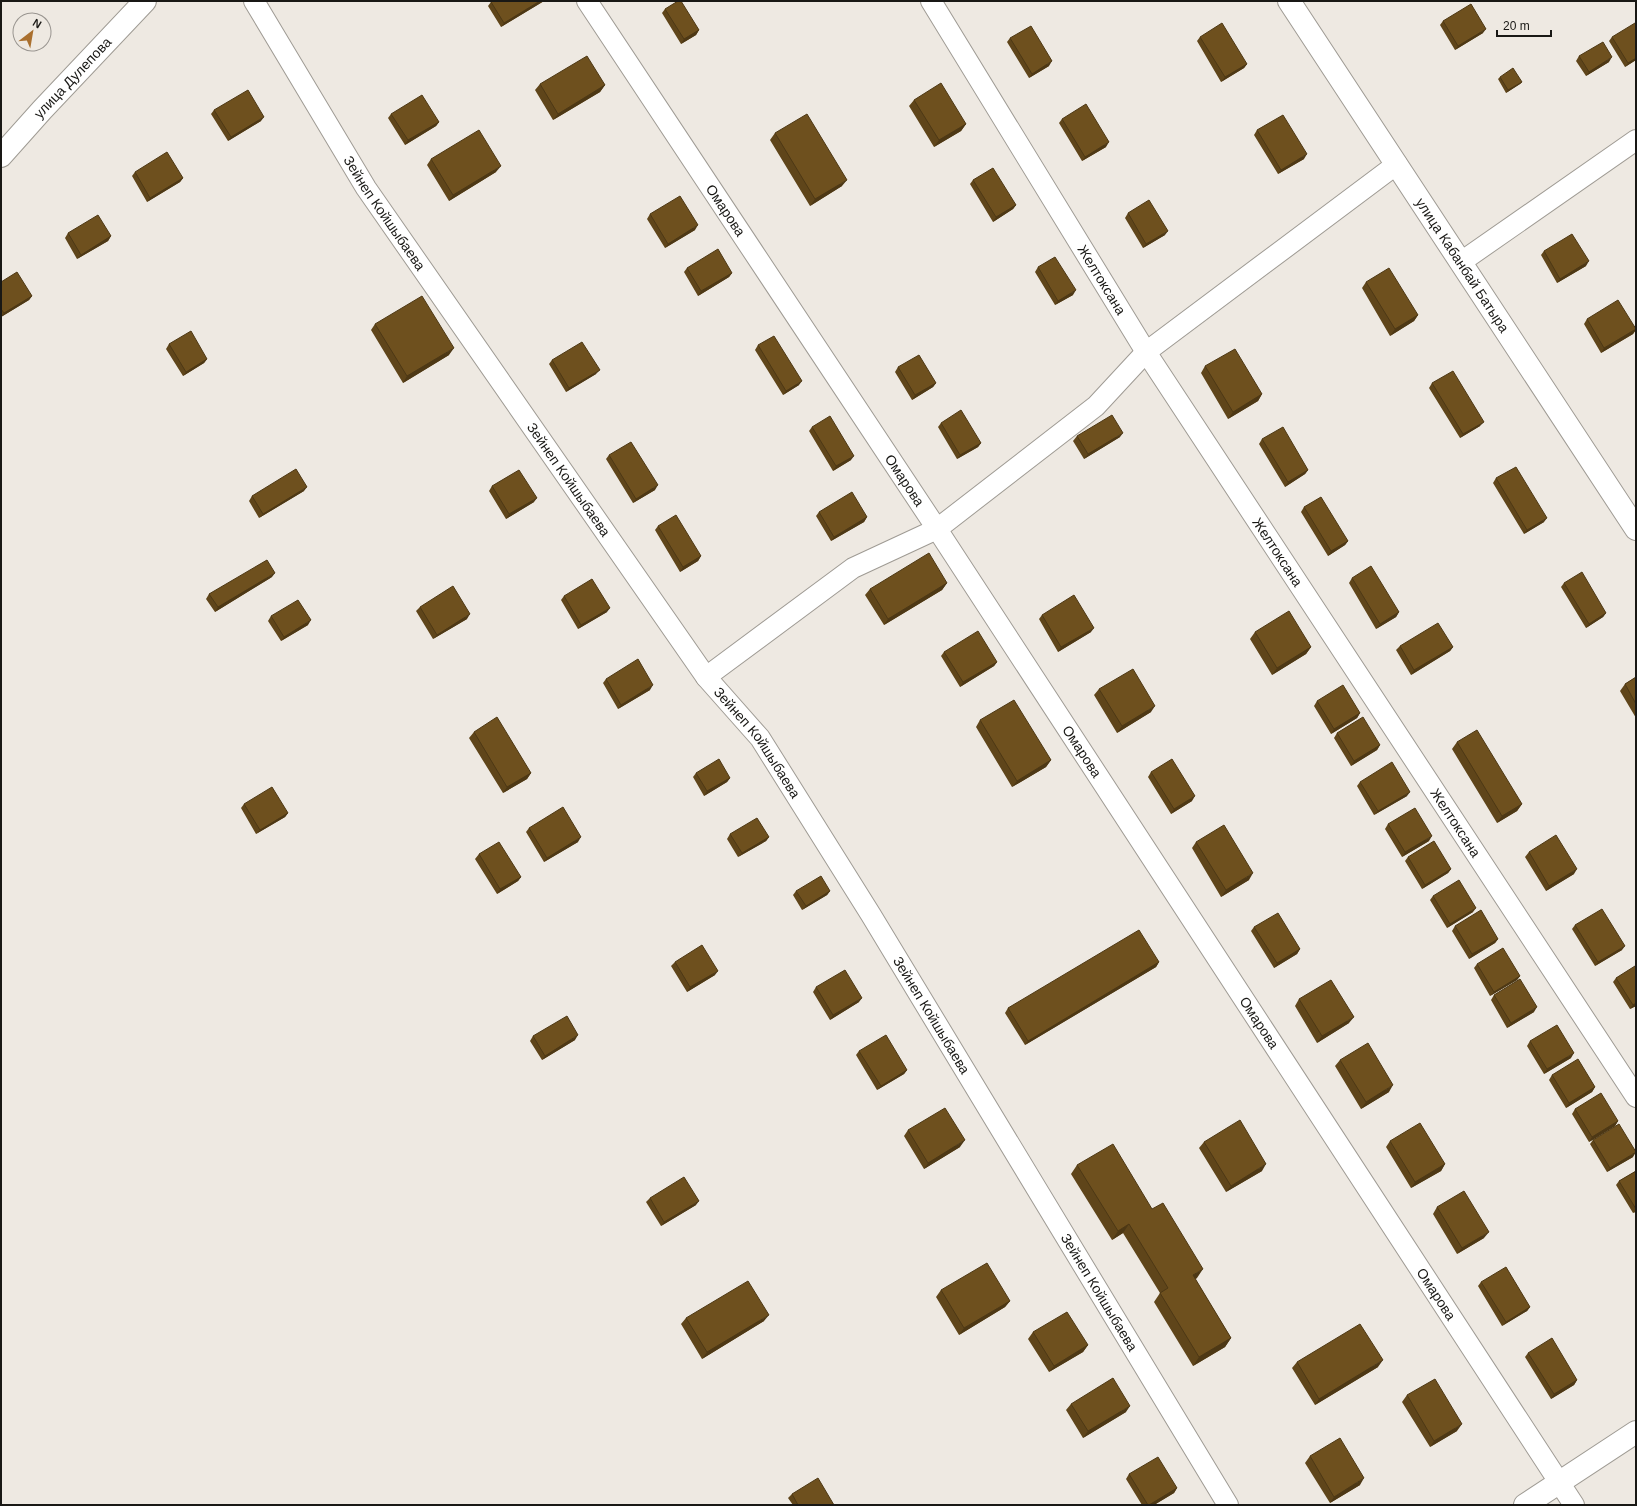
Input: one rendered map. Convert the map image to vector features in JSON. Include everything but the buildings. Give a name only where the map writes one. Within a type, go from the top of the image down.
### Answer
[{"type":"street","name":"улица Дулепова","points":[[1,156],[42,110],[145,1]]},
{"type":"street","name":"Зейнеп Койшыбаева","points":[[254,1],[366,188],[706,678],[760,738],[875,922],[1228,1505]]},
{"type":"street","name":"Желтоксана","points":[[931,1],[1146,352],[1636,1097]]},
{"type":"street","name":"улица Кабанбай Батыра","points":[[1290,1],[1636,529]]},
{"type":"street","name":"Омарова","points":[[591,3],[937,529],[1574,1505]]},
{"type":"street","points":[[1461,262],[1636,140]]},
{"type":"street","points":[[706,678],[853,568],[937,529],[1096,406],[1146,352],[1396,164]]},
{"type":"street","points":[[1525,1505],[1636,1432]]}]
